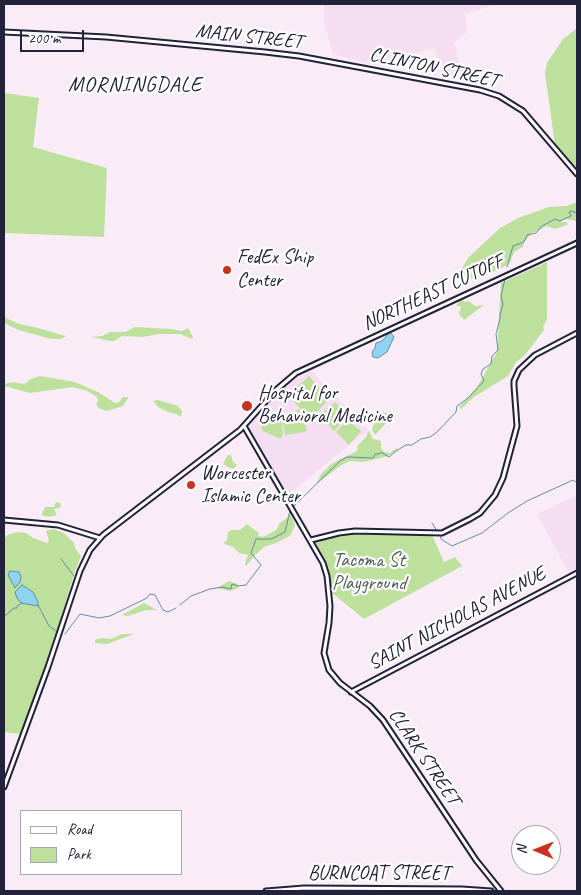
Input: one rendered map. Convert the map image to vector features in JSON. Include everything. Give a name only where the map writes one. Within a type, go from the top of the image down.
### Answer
[{"type":"main road","name":"MAIN STREET","points":[[4,32],[123,38],[264,52],[312,59]]},
{"type":"main road","name":"CLINTON STREET","points":[[312,59],[479,90],[499,96],[523,111],[577,174]]},
{"type":"main road","name":"NORTHEAST CUTOFF","points":[[4,787],[48,667],[80,570],[87,555],[100,538],[244,426],[280,385],[301,370],[577,243]]},
{"type":"main road","points":[[311,540],[346,532],[442,533],[480,513],[495,495],[503,478],[517,426],[514,381],[519,370],[535,355],[577,333]]},
{"type":"main road","name":"CLARK STREET","points":[[244,426],[323,563],[328,586],[330,615],[324,649],[326,663],[333,676],[372,708],[383,720],[476,860],[501,891]]},
{"type":"main road","points":[[4,520],[58,524],[100,538]]},
{"type":"main road","name":"SAINT NICHOLAS AVENUE","points":[[351,692],[577,572]]},
{"type":"main road","name":"BURNCOAT STREET","points":[[266,891],[305,888],[462,889],[491,891]]},
{"type":"shaded area","points":[[324,4],[497,4],[465,14],[467,32],[454,42],[462,71],[448,75],[433,48],[375,65],[333,54],[324,24]]},
{"type":"shaded area","points":[[311,370],[368,430],[288,495],[248,428],[284,386]]},
{"type":"shaded area","points":[[577,495],[577,569],[569,573],[537,514]]},
{"type":"green space","points":[[577,28],[577,171],[555,145],[545,73],[547,63],[563,39]]},
{"type":"green space","points":[[4,93],[39,98],[33,147],[107,168],[104,237],[4,233]]},
{"type":"green space","points":[[574,203],[577,205],[577,221],[566,219],[560,222],[567,222],[567,225],[555,229],[546,226],[533,232],[524,242],[523,247],[514,252],[510,263],[498,270],[468,279],[462,276],[461,270],[468,258],[500,228],[518,218],[549,207],[567,206]]},
{"type":"green space","points":[[547,262],[547,319],[543,327],[544,330],[525,355],[516,362],[508,376],[474,397],[461,409],[459,407],[477,387],[497,352],[501,283]]},
{"type":"green space","points":[[461,300],[469,301],[475,306],[484,305],[464,320],[459,314],[461,307],[456,305]]},
{"type":"green space","points":[[4,317],[19,324],[66,336],[61,339],[51,339],[18,330],[4,323]]},
{"type":"green space","points":[[135,327],[182,331],[188,328],[193,337],[192,339],[180,334],[158,334],[143,337],[122,336],[114,341],[110,341],[91,337],[102,336],[110,332],[125,332]]},
{"type":"green space","points":[[40,376],[75,382],[98,392],[115,403],[119,402],[123,397],[129,397],[123,406],[107,411],[100,409],[96,404],[98,401],[97,397],[87,391],[73,387],[30,393],[4,386],[4,384],[13,382],[24,384]]},
{"type":"green space","points":[[309,376],[329,399],[314,415],[308,417],[288,395]]},
{"type":"green space","points":[[158,400],[178,406],[182,411],[181,417],[158,407],[153,401]]},
{"type":"green space","points":[[335,402],[340,407],[342,416],[339,426],[334,431],[321,414]]},
{"type":"green space","points":[[299,409],[307,430],[305,432],[285,435],[283,422],[288,416]]},
{"type":"green space","points":[[272,411],[282,423],[283,433],[281,439],[263,431],[261,427],[267,414]]},
{"type":"green space","points":[[389,411],[392,412],[391,418],[375,435],[372,429],[375,421],[371,415],[377,413],[380,418],[383,412],[388,414]]},
{"type":"green space","points":[[345,423],[351,423],[361,431],[349,445],[336,432]]},
{"type":"green space","points":[[368,431],[373,439],[381,441],[381,448],[384,452],[389,453],[397,448],[398,450],[388,456],[364,462],[350,461],[316,484],[321,474],[331,464],[357,451],[358,445],[366,437]]},
{"type":"green space","points":[[228,455],[231,455],[233,462],[237,465],[233,469],[223,463]]},
{"type":"green space","points":[[56,502],[61,505],[60,508],[54,509],[57,515],[49,517],[41,515],[45,507],[54,507]]},
{"type":"green space","points":[[290,510],[295,525],[290,536],[264,547],[245,566],[248,555],[239,553],[233,547],[223,543],[227,540],[228,532],[240,530],[247,524],[259,533],[258,536],[263,537],[276,530],[280,523],[287,518]]},
{"type":"green space","points":[[53,529],[64,533],[74,543],[81,556],[21,734],[4,732],[4,540],[7,535],[17,532],[26,533],[33,538],[47,543],[49,541],[46,531]]},
{"type":"green space","name":"Tacoma St Playground","points":[[349,534],[432,535],[444,562],[455,557],[462,566],[364,619],[331,592],[327,567],[316,543],[317,541]]},
{"type":"green space","points":[[229,581],[238,584],[238,587],[229,591],[217,588]]},
{"type":"green space","points":[[144,603],[157,610],[147,610],[128,616],[122,615]]},
{"type":"green space","points":[[122,634],[134,634],[107,644],[95,643],[97,639],[111,639]]},
{"type":"water","points":[[389,333],[394,337],[387,352],[378,358],[373,357],[372,352],[376,343],[382,341]]},
{"type":"water","points":[[10,571],[19,572],[21,577],[20,582],[15,588],[8,575]]},
{"type":"water","points":[[22,585],[33,592],[38,606],[21,603],[17,598],[15,592]]},
{"type":"waterway","points":[[507,267],[513,246],[524,242],[527,235],[536,233],[542,226],[555,219],[560,221],[571,216],[569,212],[571,211],[577,213]]},
{"type":"waterway","points":[[294,506],[340,461],[347,457],[373,458],[375,454],[381,452],[389,457],[406,445],[412,445],[436,433],[456,412],[457,406],[468,398],[484,381],[481,374],[483,369],[491,364],[492,356],[498,350],[496,334],[503,304],[501,296],[505,279]]},
{"type":"waterway","points":[[440,535],[441,539],[452,546],[482,533],[527,501],[573,480],[577,483]]},
{"type":"waterway","points":[[180,605],[191,596],[210,589],[222,587],[231,589],[232,584],[238,586],[246,585],[261,565],[251,553],[256,539],[271,539],[285,532],[290,511]]},
{"type":"waterway","points":[[432,523],[437,531]]},
{"type":"waterway","points":[[61,559],[74,576]]},
{"type":"waterway","points":[[65,634],[80,614],[99,618],[110,616],[147,598],[150,594],[155,595],[163,610],[168,612],[176,608]]},
{"type":"waterway","points":[[4,615],[22,603]]},
{"type":"waterway","points":[[38,605],[49,626],[56,631]]},
{"type":"place","name":"FedEx Ship Center","points":[[227,270]]},
{"type":"place","name":"Hospital for Behavioral Medicine","points":[[247,406]]},
{"type":"place","name":"Worcester Islamic Center","points":[[191,485]]},
{"type":"district","name":"MORNINGDALE","points":[[135,85]]}]
